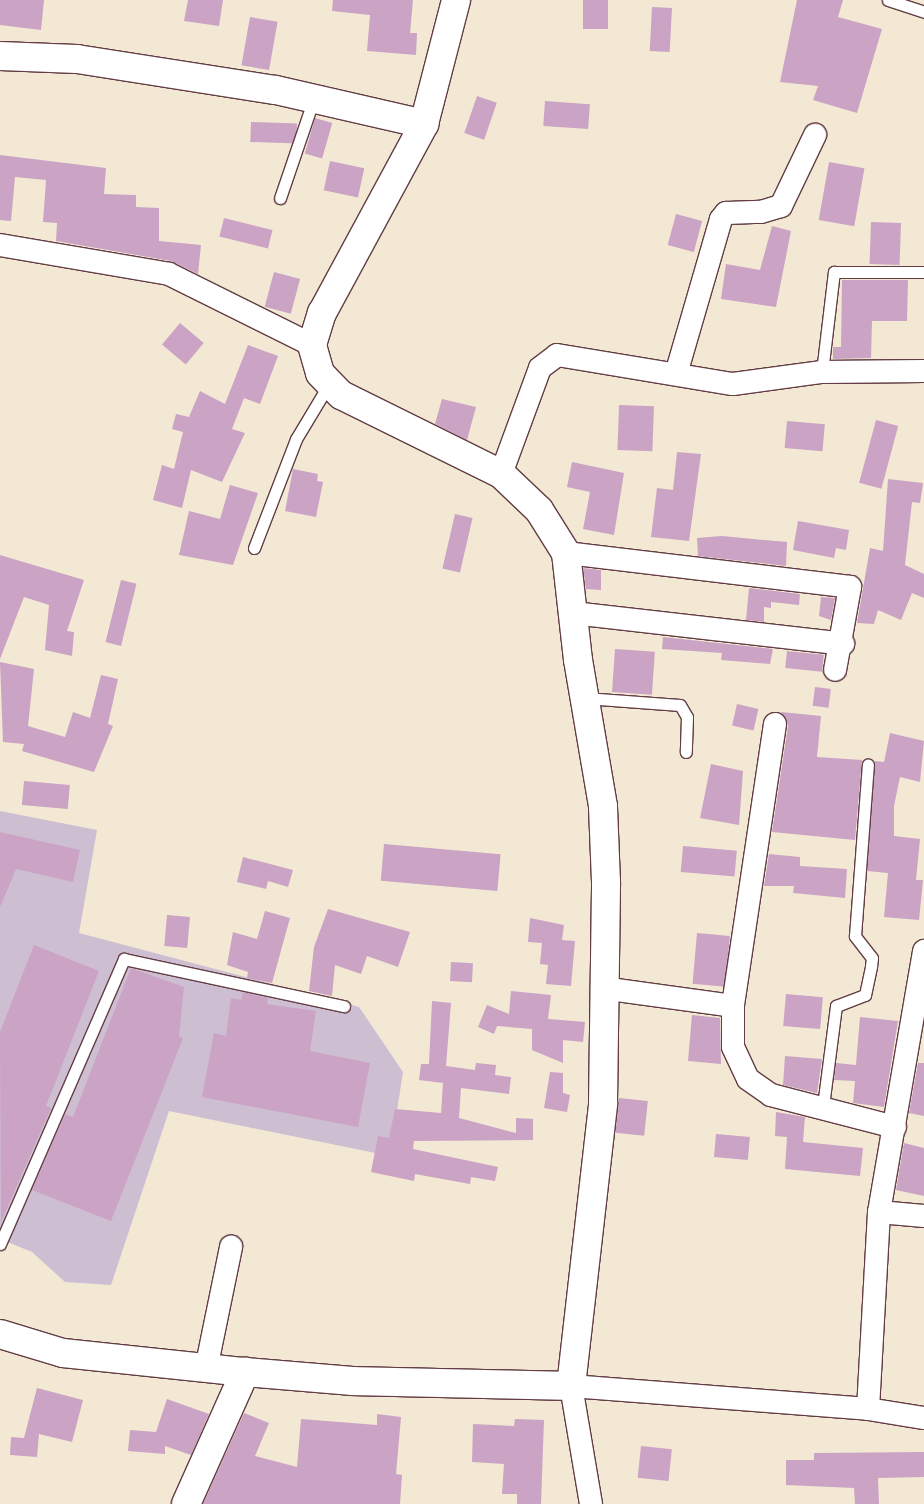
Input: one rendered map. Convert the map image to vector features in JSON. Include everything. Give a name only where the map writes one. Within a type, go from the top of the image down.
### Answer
[{"type":"street","points":[[456,0],[424,124],[322,313],[312,345],[320,373],[328,384],[341,395],[501,474],[539,510],[566,552],[585,698],[603,806],[603,1103],[571,1386],[591,1504]]},
{"type":"street","points":[[0,56],[77,59],[314,98],[424,124]]},
{"type":"street","points":[[676,374],[721,219],[726,213],[767,212],[781,206],[815,136]]},
{"type":"street","points":[[0,245],[169,274],[312,345]]},
{"type":"street","points":[[501,474],[540,368],[551,358],[564,355],[734,384],[822,372],[924,371]]},
{"type":"street","points":[[566,552],[847,586],[852,592],[843,644],[835,670]]},
{"type":"street","points":[[573,612],[843,644]]},
{"type":"street","points":[[775,724],[733,1006],[733,1046],[748,1079],[771,1095],[823,1106],[895,1127]]},
{"type":"street","points":[[868,1409],[879,1212],[924,951]]},
{"type":"street","points":[[602,988],[733,1006]]},
{"type":"street","points":[[879,1212],[924,1216]]},
{"type":"street","points":[[206,1369],[232,1247]]},
{"type":"street","points":[[0,1334],[64,1353],[206,1369],[353,1381],[571,1386],[868,1409],[924,1418]]},
{"type":"street","points":[[186,1504],[244,1372]]},
{"type":"lane","points":[[888,0],[924,12]]},
{"type":"lane","points":[[280,198],[314,98]]},
{"type":"lane","points":[[822,372],[834,272],[924,272]]},
{"type":"lane","points":[[254,548],[296,439],[328,384]]},
{"type":"lane","points":[[585,698],[680,705],[687,717],[686,752]]},
{"type":"lane","points":[[823,1106],[836,1006],[865,995],[871,966],[872,958],[856,936],[868,764]]},
{"type":"lane","points":[[0,1244],[124,959],[344,1006]]},
{"type":"shaded area","points":[[0,811],[97,830],[79,933],[359,1007],[403,1072],[390,1156],[169,1111],[111,1285],[65,1282],[32,1252],[0,1239]]},
{"type":"building","points":[[0,0],[44,0],[41,30],[0,25]]},
{"type":"building","points":[[188,0],[223,0],[219,26],[184,21]]},
{"type":"building","points":[[333,0],[413,0],[410,33],[417,33],[416,55],[367,51],[370,15],[332,11]]},
{"type":"building","points":[[583,0],[608,0],[608,29],[583,29]]},
{"type":"building","points":[[797,0],[843,0],[838,17],[882,29],[857,113],[813,100],[818,86],[780,82]]},
{"type":"building","points":[[652,7],[672,8],[670,52],[650,51]]},
{"type":"building","points":[[250,17],[278,22],[269,70],[241,65]]},
{"type":"building","points":[[477,96],[497,103],[484,140],[464,133]]},
{"type":"building","points":[[545,101],[590,104],[588,129],[543,126]]},
{"type":"building","points":[[315,118],[332,123],[322,159],[305,154]]},
{"type":"building","points":[[251,122],[297,124],[296,144],[250,142]]},
{"type":"building","points":[[0,155],[106,168],[104,194],[136,195],[136,207],[159,208],[159,241],[201,245],[198,274],[171,261],[56,241],[57,223],[43,222],[46,180],[15,177],[11,221],[0,220]]},
{"type":"building","points":[[330,161],[364,168],[358,198],[324,190]]},
{"type":"building","points":[[829,162],[864,168],[854,226],[819,220]]},
{"type":"building","points":[[676,214],[702,221],[694,252],[668,245]]},
{"type":"building","points":[[224,218],[273,230],[268,249],[219,236]]},
{"type":"building","points":[[871,222],[901,223],[900,265],[870,264]]},
{"type":"building","points":[[772,226],[791,231],[776,307],[721,299],[726,264],[760,270]]},
{"type":"building","points":[[274,272],[300,279],[291,314],[265,307]]},
{"type":"building","points":[[842,280],[908,280],[907,321],[872,321],[871,358],[833,359],[833,347],[841,347]]},
{"type":"building","points":[[180,323],[204,343],[186,364],[162,344]]},
{"type":"building","points":[[248,345],[278,356],[260,404],[244,398],[232,429],[245,433],[222,482],[191,470],[182,508],[153,500],[162,465],[174,469],[183,432],[172,429],[176,414],[189,417],[200,391],[225,404]]},
{"type":"building","points":[[442,399],[476,407],[467,440],[435,424]]},
{"type":"building","points":[[619,405],[654,406],[652,451],[617,450]]},
{"type":"building","points":[[876,420],[898,426],[881,489],[859,483]]},
{"type":"building","points":[[787,421],[825,424],[823,451],[785,448]]},
{"type":"building","points":[[677,452],[701,454],[689,541],[651,537],[657,488],[673,490]]},
{"type":"building","points":[[572,462],[624,473],[614,535],[583,529],[590,492],[567,487]]},
{"type":"building","points":[[293,469],[318,474],[317,481],[323,482],[316,517],[285,511]]},
{"type":"building","points":[[888,479],[923,483],[920,503],[912,502],[905,565],[924,574],[924,598],[912,593],[901,620],[878,610],[874,624],[857,623],[870,548],[883,551]]},
{"type":"building","points":[[230,485],[258,493],[233,565],[179,555],[189,511],[220,519]]},
{"type":"building","points":[[455,514],[473,518],[460,573],[442,569]]},
{"type":"building","points":[[798,521],[849,530],[846,550],[836,548],[834,558],[793,550]]},
{"type":"building","points":[[722,536],[787,542],[786,566],[698,556],[697,538]]},
{"type":"building","points":[[0,555],[84,580],[67,631],[74,632],[72,656],[45,650],[49,605],[24,597],[0,659]]},
{"type":"building","points":[[583,568],[601,570],[601,590],[586,589]]},
{"type":"building","points":[[121,580],[137,584],[121,646],[106,642]]},
{"type":"building","points":[[749,588],[800,594],[799,605],[771,602],[771,608],[764,607],[764,622],[746,620]]},
{"type":"building","points":[[821,597],[835,598],[831,620],[819,616]]},
{"type":"building","points":[[663,637],[773,649],[770,664],[721,660],[722,653],[662,649]]},
{"type":"building","points":[[615,649],[655,652],[652,695],[612,692]]},
{"type":"building","points":[[787,651],[824,655],[822,672],[785,668]]},
{"type":"building","points":[[0,662],[34,669],[28,726],[65,737],[73,712],[90,718],[101,675],[118,679],[108,724],[113,726],[94,772],[22,751],[24,744],[3,742]]},
{"type":"building","points":[[815,687],[831,689],[829,708],[813,706]]},
{"type":"building","points":[[737,704],[758,709],[753,730],[732,725]]},
{"type":"building","points":[[781,712],[821,716],[817,757],[862,760],[855,840],[772,832],[788,726]]},
{"type":"building","points":[[890,733],[924,741],[920,782],[900,777],[894,806],[894,836],[920,839],[916,880],[923,880],[919,920],[884,917],[888,873],[867,871],[875,761],[884,762]]},
{"type":"building","points":[[711,764],[743,771],[739,825],[700,818]]},
{"type":"building","points":[[24,781],[70,785],[68,809],[22,805]]},
{"type":"building","points":[[0,832],[80,850],[73,882],[16,869],[0,907]]},
{"type":"building","points":[[384,844],[501,854],[497,891],[381,881]]},
{"type":"building","points":[[683,846],[737,851],[735,877],[681,872]]},
{"type":"building","points":[[769,854],[800,857],[800,866],[847,869],[845,898],[793,893],[794,886],[764,886]]},
{"type":"building","points":[[243,857],[293,870],[288,887],[268,881],[266,889],[237,882]]},
{"type":"building","points":[[328,909],[410,932],[398,967],[367,956],[361,974],[335,965],[332,996],[309,991],[314,947]]},
{"type":"building","points":[[265,911],[290,918],[272,983],[247,978],[248,972],[227,965],[233,932],[257,939]]},
{"type":"building","points":[[167,915],[190,917],[187,948],[164,946]]},
{"type":"building","points":[[530,918],[564,925],[562,940],[575,941],[571,986],[546,984],[548,965],[540,964],[542,943],[528,942]]},
{"type":"building","points":[[697,933],[730,936],[725,987],[693,984]]},
{"type":"building","points":[[34,945],[99,971],[46,1106],[51,1108],[1,1222],[0,1032]]},
{"type":"building","points":[[451,962],[473,963],[472,982],[450,981]]},
{"type":"building","points":[[131,968],[184,987],[179,1037],[183,1038],[111,1221],[32,1190],[65,1114],[73,1117]]},
{"type":"building","points":[[511,991],[551,995],[548,1019],[585,1022],[583,1042],[563,1040],[563,1063],[532,1050],[532,1029],[497,1026],[494,1034],[478,1027],[487,1005],[509,1014]]},
{"type":"building","points":[[243,992],[268,998],[267,1004],[316,1011],[310,1051],[370,1063],[358,1127],[202,1097],[214,1033],[226,1036],[231,998],[241,1000]]},
{"type":"building","points":[[786,994],[823,997],[820,1029],[783,1026]]},
{"type":"building","points":[[432,1001],[451,1003],[446,1066],[475,1070],[476,1063],[496,1065],[495,1075],[511,1077],[509,1094],[461,1088],[459,1118],[516,1133],[516,1118],[533,1119],[533,1140],[414,1141],[413,1149],[498,1167],[495,1181],[471,1177],[470,1184],[415,1174],[414,1181],[371,1172],[378,1136],[389,1138],[395,1109],[441,1113],[443,1083],[419,1080],[421,1064],[429,1064]]},
{"type":"building","points":[[692,1015],[720,1018],[721,1064],[688,1061]]},
{"type":"building","points":[[860,1017],[898,1021],[884,1107],[853,1103],[855,1081],[834,1080],[836,1063],[856,1065]]},
{"type":"building","points":[[785,1056],[822,1059],[817,1093],[783,1085]]},
{"type":"building","points":[[918,1063],[924,1063],[924,1116],[909,1113]]},
{"type":"building","points":[[550,1072],[563,1073],[563,1093],[570,1095],[567,1112],[544,1108]]},
{"type":"building","points":[[619,1098],[648,1101],[644,1136],[615,1133]]},
{"type":"building","points":[[776,1112],[805,1117],[803,1142],[863,1148],[860,1176],[785,1169],[787,1137],[775,1136]]},
{"type":"building","points":[[716,1134],[750,1137],[748,1160],[714,1157]]},
{"type":"building","points":[[904,1143],[924,1148],[924,1196],[896,1190]]},
{"type":"building","points":[[37,1388],[83,1400],[72,1442],[39,1434],[37,1457],[10,1455],[11,1437],[24,1438]]},
{"type":"building","points":[[167,1399],[209,1414],[191,1455],[165,1446],[165,1454],[128,1451],[130,1430],[156,1432]]},
{"type":"building","points":[[244,1413],[269,1423],[255,1456],[297,1467],[301,1419],[377,1425],[377,1414],[401,1417],[396,1474],[402,1475],[400,1504],[203,1504]]},
{"type":"building","points":[[515,1419],[544,1420],[541,1504],[517,1504],[517,1494],[502,1494],[504,1464],[472,1462],[473,1424],[514,1426]]},
{"type":"building","points":[[641,1446],[672,1449],[668,1481],[638,1478]]},
{"type":"building","points":[[924,1452],[924,1477],[878,1478],[879,1504],[855,1504],[854,1488],[786,1485],[786,1460],[814,1460],[814,1453]]}]
